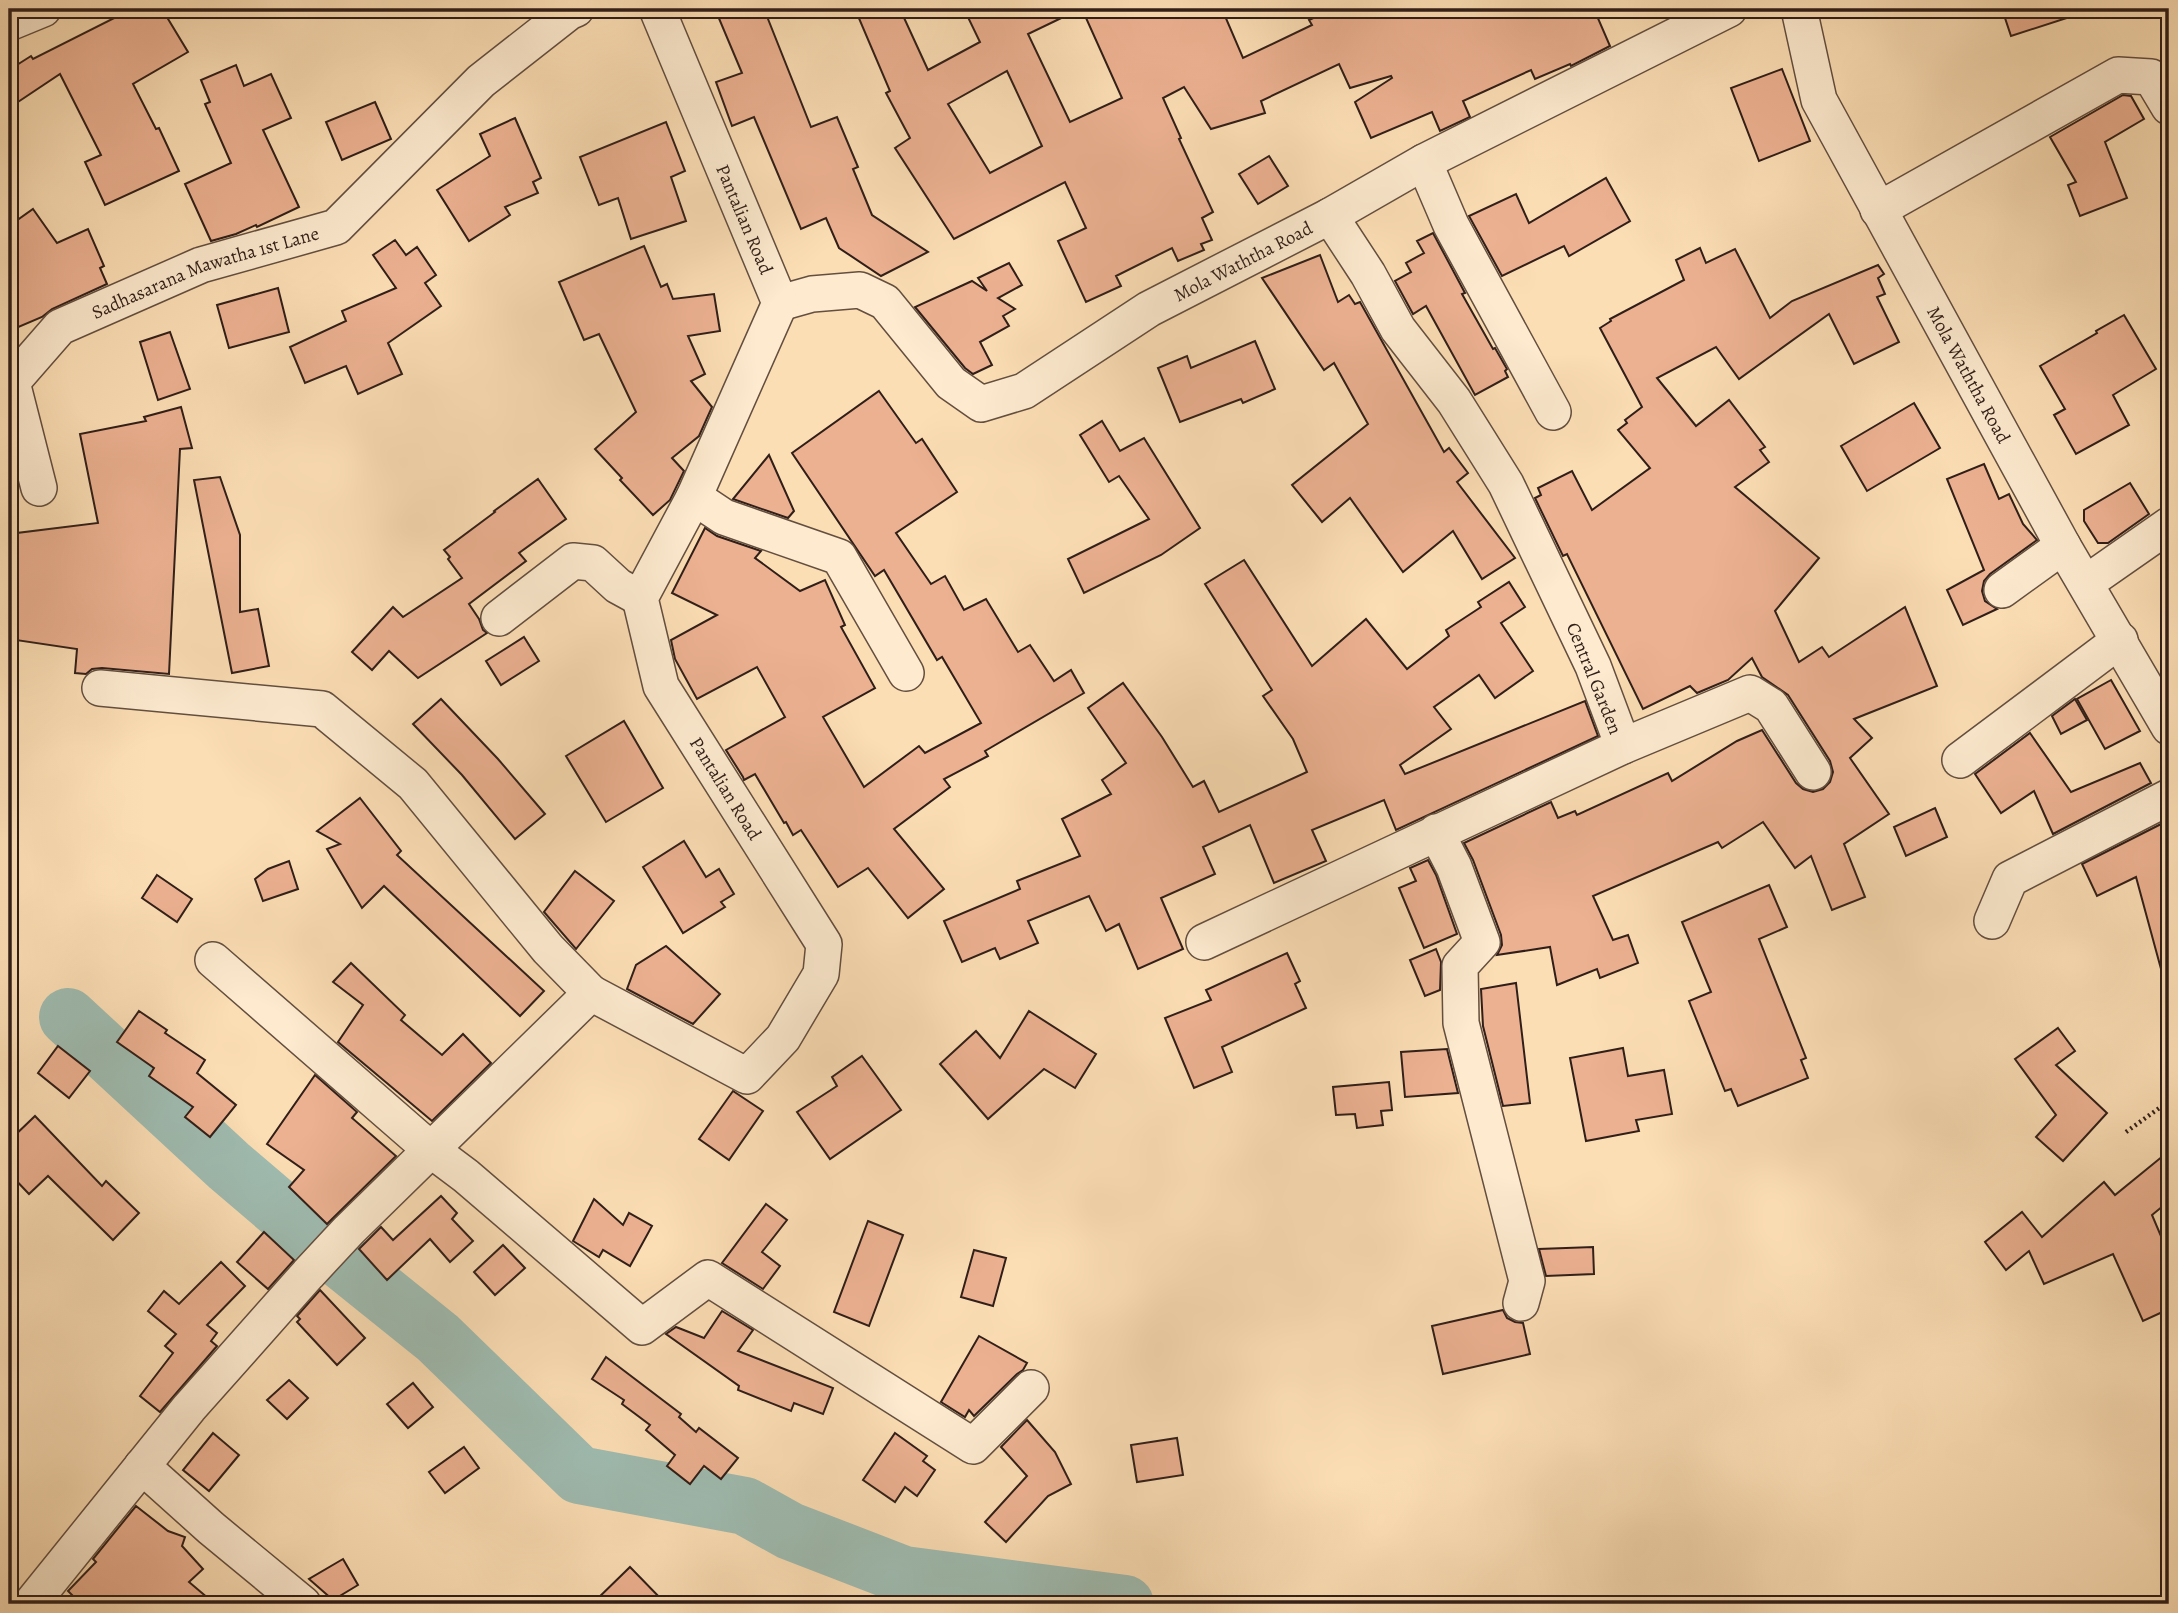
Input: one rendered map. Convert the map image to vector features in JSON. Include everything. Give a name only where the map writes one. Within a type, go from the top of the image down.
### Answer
[{"type":"street","points":[[9,23],[43,9]]},
{"type":"street","name":"Sadhasarana Mawatha 1st Lane","points":[[39,488],[12,382],[60,327],[201,265],[336,227],[481,81],[576,9]]},
{"type":"street","name":"Pantalian Road","points":[[657,9],[780,303]]},
{"type":"street","name":"Mola Waththa Road","points":[[780,303],[812,294],[860,290],[885,302],[951,383],[981,404],[1024,391],[1149,309],[1329,216],[1424,162],[1729,9]]},
{"type":"street","name":"Mola Waththa Road","points":[[1799,9],[1819,100],[2063,545],[2169,727]]},
{"type":"street","points":[[1878,210],[2118,75],[2151,78],[2169,107]]},
{"type":"street","points":[[1424,162],[1451,225],[1553,412]]},
{"type":"street","name":"Central Garden","points":[[1205,942],[1623,746],[1593,666],[1506,484],[1454,401],[1398,329],[1367,274],[1329,216]]},
{"type":"street","points":[[499,618],[573,561],[593,563],[618,586],[640,598],[694,497],[780,303]]},
{"type":"street","points":[[694,497],[724,517],[839,557],[906,673]]},
{"type":"street","points":[[2086,583],[2169,525]]},
{"type":"street","points":[[2002,590],[2063,545]]},
{"type":"street","name":"Pantalian Road","points":[[591,993],[747,1076],[783,1038],[821,974],[824,944],[661,686],[640,598]]},
{"type":"street","points":[[1960,760],[2120,640]]},
{"type":"street","points":[[31,1604],[189,1408],[308,1274],[348,1231],[591,993],[548,949],[413,784],[322,709],[100,688]]},
{"type":"street","points":[[1623,746],[1749,693],[1771,706],[1813,772]]},
{"type":"street","points":[[1993,922],[2010,879],[2169,797]]},
{"type":"street","points":[[1436,832],[1454,867],[1482,942],[1460,966],[1461,1023],[1527,1281],[1521,1303]]},
{"type":"street","points":[[213,960],[430,1150],[467,1176],[642,1327],[708,1278],[973,1446],[1031,1388]]},
{"type":"street","points":[[142,1466],[211,1528],[303,1604]]},
{"type":"path","points":[[2126,1132],[2169,1101]]},
{"type":"building","points":[[132,9],[162,9],[188,52],[133,84],[156,129],[159,128],[179,171],[105,205],[85,162],[101,155],[60,74],[9,108],[9,70],[31,56],[33,59]]},
{"type":"building","points":[[715,9],[764,9],[811,127],[837,117],[858,167],[853,169],[872,215],[928,252],[881,276],[839,248],[826,218],[801,229],[754,117],[732,126],[716,82],[742,73]]},
{"type":"building","points":[[855,9],[900,9],[928,70],[980,42],[964,9],[1080,9],[1028,34],[1070,122],[1122,98],[1082,9],[1222,9],[1243,58],[1312,25],[1309,20],[1333,9],[1594,9],[1610,46],[1571,66],[1570,64],[1535,79],[1531,70],[1463,101],[1470,117],[1440,131],[1432,112],[1371,138],[1355,102],[1392,78],[1391,76],[1350,88],[1339,64],[1261,101],[1265,113],[1211,129],[1184,87],[1163,98],[1213,212],[1202,218],[1212,240],[1201,244],[1204,250],[1178,261],[1172,248],[1116,276],[1121,286],[1086,302],[1058,241],[1086,228],[1065,182],[954,239],[895,148],[910,138],[886,93],[890,91]],"holes":[[[1007,71],[1042,146],[990,173],[948,104]]]},
{"type":"building","points":[[2002,9],[2078,9],[2079,14],[2011,36]]},
{"type":"building","points":[[236,65],[244,86],[271,74],[291,118],[263,130],[299,207],[257,227],[256,225],[211,241],[185,184],[231,163],[205,104],[210,102],[201,80]]},
{"type":"building","points":[[1782,69],[1810,141],[1759,161],[1731,88]]},
{"type":"building","points":[[2123,95],[2131,96],[2144,119],[2105,142],[2127,198],[2080,216],[2068,185],[2076,182],[2050,137]]},
{"type":"building","points":[[375,102],[391,139],[342,160],[326,122]]},
{"type":"building","points":[[515,118],[541,178],[533,182],[538,193],[505,207],[510,215],[469,241],[437,190],[490,156],[480,134]]},
{"type":"building","points":[[666,122],[685,171],[671,177],[686,221],[631,239],[618,198],[599,205],[580,157]]},
{"type":"building","points":[[1269,156],[1288,186],[1258,204],[1239,174]]},
{"type":"building","points":[[1606,178],[1630,221],[1569,256],[1564,246],[1502,276],[1469,216],[1516,194],[1529,223]]},
{"type":"building","points":[[33,209],[57,243],[88,229],[104,266],[100,268],[107,284],[9,331],[9,226]]},
{"type":"building","points":[[1433,233],[1465,293],[1462,294],[1507,369],[1505,371],[1508,377],[1475,395],[1426,306],[1413,314],[1395,281],[1411,272],[1406,263],[1424,253],[1417,241]]},
{"type":"building","points":[[395,240],[406,255],[417,247],[436,275],[425,283],[441,306],[388,343],[402,374],[358,394],[346,366],[305,383],[290,347],[346,321],[342,311],[396,288],[373,255]]},
{"type":"building","points":[[644,246],[661,287],[667,284],[673,299],[714,294],[720,331],[688,336],[705,374],[691,381],[712,407],[699,436],[672,458],[684,471],[670,500],[653,515],[595,449],[636,412],[599,334],[584,340],[559,282]]},
{"type":"building","points":[[1700,248],[1706,263],[1735,249],[1770,318],[1792,301],[1878,265],[1884,274],[1878,278],[1885,294],[1877,297],[1899,342],[1854,364],[1829,314],[1739,379],[1716,347],[1657,378],[1696,426],[1729,400],[1765,447],[1760,450],[1769,462],[1735,487],[1819,558],[1775,611],[1799,662],[1822,647],[1829,657],[1905,607],[1937,686],[1854,719],[1872,738],[1850,758],[1889,814],[1844,844],[1865,897],[1832,910],[1811,856],[1795,868],[1763,822],[1722,848],[1718,842],[1593,896],[1613,940],[1628,935],[1638,963],[1600,978],[1597,969],[1557,985],[1550,947],[1497,955],[1502,945],[1501,935],[1464,843],[1551,802],[1558,818],[1575,811],[1577,815],[1668,773],[1672,781],[1737,741],[1762,730],[1796,783],[1803,789],[1813,792],[1823,789],[1830,782],[1833,772],[1830,761],[1788,695],[1762,677],[1752,658],[1728,680],[1697,693],[1690,686],[1643,709],[1567,554],[1563,556],[1535,498],[1541,495],[1538,488],[1572,471],[1592,510],[1650,468],[1618,430],[1627,423],[1625,420],[1642,407],[1600,328],[1611,321],[1610,319],[1684,280],[1676,260]]},
{"type":"building","points":[[1320,255],[1338,302],[1349,295],[1355,304],[1360,302],[1444,452],[1449,448],[1468,473],[1457,482],[1515,558],[1482,579],[1453,531],[1403,572],[1350,498],[1322,522],[1292,485],[1368,424],[1334,363],[1324,370],[1262,278]]},
{"type":"building","points":[[1009,263],[1022,285],[998,298],[1015,309],[1003,316],[1009,326],[980,342],[992,365],[973,374],[965,368],[915,307],[972,281],[987,291],[978,278]]},
{"type":"building","points":[[278,288],[289,332],[229,348],[217,305]]},
{"type":"building","points":[[2124,315],[2156,369],[2113,395],[2129,425],[2076,454],[2054,415],[2065,409],[2040,366]]},
{"type":"building","points":[[170,332],[190,389],[158,400],[140,342]]},
{"type":"building","points":[[1255,341],[1275,389],[1243,403],[1241,399],[1180,422],[1158,368],[1187,356],[1191,368]]},
{"type":"building","points":[[879,391],[916,443],[922,439],[957,492],[896,533],[931,584],[945,576],[964,610],[986,599],[1018,652],[1030,645],[1054,681],[1071,670],[1084,693],[985,751],[988,756],[944,779],[950,787],[894,829],[944,889],[908,918],[868,868],[838,887],[801,830],[793,835],[786,822],[784,823],[755,774],[744,780],[726,750],[785,717],[757,667],[697,699],[675,659],[671,640],[717,615],[672,593],[705,528],[717,536],[761,551],[755,558],[800,591],[825,580],[845,625],[841,627],[875,688],[823,717],[864,787],[919,746],[925,753],[981,723],[942,657],[937,660],[884,570],[875,576],[792,453]]},
{"type":"building","points":[[1914,403],[1940,448],[1867,491],[1841,446]]},
{"type":"building","points":[[181,407],[192,448],[180,449],[169,674],[102,668],[92,669],[86,674],[75,673],[77,649],[9,639],[9,534],[98,523],[80,434],[146,421],[144,417]]},
{"type":"building","points":[[1102,421],[1120,451],[1144,438],[1200,528],[1161,555],[1084,593],[1068,559],[1149,519],[1119,476],[1109,482],[1080,435]]},
{"type":"building","points":[[769,455],[794,511],[788,518],[733,499]]},
{"type":"building","points":[[1984,464],[1999,499],[2009,494],[2023,524],[2037,540],[1984,581],[1982,591],[1985,601],[1997,609],[1963,625],[1947,590],[1984,570],[1947,479]]},
{"type":"building","points":[[220,477],[240,535],[240,612],[258,609],[269,666],[232,673],[194,480]]},
{"type":"building","points":[[538,479],[566,519],[519,553],[526,561],[469,604],[487,633],[418,678],[389,651],[372,670],[352,652],[393,607],[403,617],[462,578],[444,550]]},
{"type":"building","points":[[2130,483],[2149,514],[2108,543],[2098,543],[2084,521],[2084,510]]},
{"type":"building","points":[[1244,560],[1312,666],[1366,619],[1407,669],[1449,636],[1446,630],[1481,607],[1478,602],[1509,582],[1525,607],[1501,623],[1533,671],[1495,698],[1479,675],[1434,707],[1451,729],[1400,765],[1405,774],[1585,701],[1598,736],[1396,830],[1384,800],[1312,830],[1326,861],[1274,883],[1250,825],[1203,847],[1215,874],[1161,898],[1183,949],[1138,969],[1119,924],[1106,931],[1089,896],[1028,921],[1038,943],[1000,959],[995,948],[962,962],[944,921],[1020,889],[1017,881],[1080,856],[1062,819],[1111,794],[1102,780],[1126,763],[1088,708],[1123,683],[1162,737],[1193,787],[1204,781],[1219,812],[1307,772],[1293,739],[1263,696],[1272,690],[1205,584]]},
{"type":"building","points":[[524,637],[539,661],[501,685],[486,661]]},
{"type":"building","points":[[2111,680],[2140,731],[2105,749],[2077,699]]},
{"type":"building","points":[[441,699],[545,814],[515,839],[462,775],[413,724]]},
{"type":"building","points":[[2075,699],[2087,720],[2061,734],[2052,716]]},
{"type":"building","points":[[624,721],[663,788],[606,822],[566,756]]},
{"type":"building","points":[[2030,733],[2071,792],[2140,763],[2151,783],[2053,834],[2034,791],[2001,813],[1975,774]]},
{"type":"building","points":[[360,798],[401,851],[397,855],[544,991],[520,1016],[384,886],[362,908],[327,849],[340,844],[317,831]]},
{"type":"building","points":[[1935,808],[1947,837],[1906,856],[1894,827]]},
{"type":"building","points":[[2169,820],[2169,968],[2161,969],[2136,877],[2097,896],[2082,864]]},
{"type":"building","points":[[684,841],[706,877],[719,869],[734,894],[721,902],[725,907],[683,933],[643,867]]},
{"type":"building","points":[[1428,860],[1457,934],[1424,948],[1399,888],[1416,881],[1410,868]]},
{"type":"building","points":[[289,861],[298,889],[263,901],[255,879],[268,869]]},
{"type":"building","points":[[575,871],[614,901],[576,949],[544,912]]},
{"type":"building","points":[[157,875],[192,899],[177,922],[142,898]]},
{"type":"building","points":[[1769,885],[1787,927],[1759,939],[1806,1058],[1801,1060],[1808,1078],[1738,1106],[1731,1089],[1725,1091],[1689,1001],[1711,992],[1682,922]]},
{"type":"building","points":[[666,946],[720,994],[693,1024],[627,989],[636,965]]},
{"type":"building","points":[[1436,949],[1441,962],[1440,990],[1425,996],[1410,960]]},
{"type":"building","points":[[1287,953],[1300,981],[1295,984],[1306,1008],[1222,1047],[1232,1072],[1194,1088],[1165,1018],[1211,1000],[1206,990]]},
{"type":"building","points":[[351,963],[405,1015],[401,1020],[442,1055],[463,1034],[491,1063],[432,1121],[338,1042],[363,1005],[333,982]]},
{"type":"building","points":[[1516,983],[1530,1103],[1503,1106],[1483,1026],[1481,989]]},
{"type":"building","points":[[139,1011],[167,1030],[165,1033],[205,1060],[197,1073],[236,1105],[210,1137],[185,1117],[193,1107],[149,1076],[154,1068],[117,1042]]},
{"type":"building","points":[[1029,1011],[1096,1054],[1075,1088],[1044,1069],[988,1119],[940,1064],[976,1031],[1000,1058]]},
{"type":"building","points":[[2058,1028],[2075,1051],[2056,1065],[2107,1113],[2063,1161],[2036,1137],[2056,1115],[2015,1059]]},
{"type":"building","points":[[58,1046],[90,1071],[69,1098],[38,1073]]},
{"type":"building","points":[[1623,1048],[1628,1076],[1664,1070],[1672,1114],[1636,1120],[1639,1131],[1586,1141],[1570,1058]]},
{"type":"building","points":[[1447,1049],[1458,1093],[1405,1097],[1401,1052]]},
{"type":"building","points":[[862,1056],[901,1110],[830,1159],[797,1112],[837,1086],[832,1077]]},
{"type":"building","points":[[315,1075],[357,1112],[352,1118],[396,1156],[327,1224],[289,1187],[304,1170],[267,1144]]},
{"type":"building","points":[[1389,1082],[1392,1110],[1381,1111],[1383,1125],[1357,1128],[1355,1114],[1336,1115],[1333,1087]]},
{"type":"building","points":[[733,1091],[763,1111],[729,1160],[699,1139]]},
{"type":"building","points":[[35,1116],[102,1186],[106,1181],[139,1213],[113,1240],[48,1176],[29,1194],[9,1173],[9,1141]]},
{"type":"building","points":[[2169,1151],[2169,1201],[2152,1215],[2169,1255],[2169,1309],[2143,1321],[2113,1254],[2044,1284],[2029,1251],[2006,1270],[1985,1242],[2022,1212],[2042,1237],[2104,1182],[2115,1195]]},
{"type":"building","points":[[441,1196],[457,1213],[452,1219],[473,1241],[450,1262],[430,1239],[387,1280],[359,1249],[381,1227],[393,1240]]},
{"type":"building","points":[[594,1199],[623,1225],[629,1213],[652,1226],[630,1266],[603,1250],[599,1257],[573,1241]]},
{"type":"building","points":[[766,1204],[787,1220],[762,1252],[780,1266],[763,1289],[722,1263]]},
{"type":"building","points":[[868,1221],[903,1235],[869,1326],[834,1312]]},
{"type":"building","points":[[264,1232],[294,1260],[268,1289],[237,1262]]},
{"type":"building","points":[[503,1245],[525,1268],[495,1295],[474,1272]]},
{"type":"building","points":[[1593,1247],[1594,1274],[1546,1276],[1539,1249]]},
{"type":"building","points":[[974,1250],[1006,1258],[993,1306],[961,1297]]},
{"type":"building","points":[[221,1262],[245,1286],[207,1325],[217,1333],[211,1341],[217,1346],[160,1412],[140,1396],[173,1353],[165,1346],[176,1334],[148,1311],[164,1291],[179,1304]]},
{"type":"building","points":[[320,1290],[365,1338],[337,1365],[297,1322],[300,1319],[297,1316]]},
{"type":"building","points":[[1503,1310],[1507,1318],[1523,1323],[1530,1354],[1443,1374],[1432,1326]]},
{"type":"building","points":[[722,1311],[753,1330],[738,1351],[833,1388],[823,1414],[794,1403],[791,1411],[738,1390],[739,1386],[666,1334],[676,1327],[704,1338]]},
{"type":"building","points":[[979,1336],[1027,1363],[1023,1370],[974,1416],[969,1410],[965,1417],[941,1402]]},
{"type":"building","points":[[606,1357],[681,1414],[679,1417],[696,1432],[699,1428],[738,1458],[721,1479],[704,1466],[690,1484],[667,1466],[675,1455],[646,1430],[650,1425],[622,1404],[624,1400],[592,1379]]},
{"type":"building","points":[[289,1380],[308,1398],[287,1419],[267,1400]]},
{"type":"building","points":[[413,1383],[433,1407],[408,1428],[387,1404]]},
{"type":"building","points":[[1027,1420],[1055,1452],[1071,1484],[1048,1496],[1006,1542],[985,1522],[1027,1476],[1001,1447]]},
{"type":"building","points":[[213,1433],[239,1455],[209,1491],[183,1470]]},
{"type":"building","points":[[895,1433],[927,1456],[923,1461],[935,1470],[917,1496],[905,1487],[895,1502],[863,1480]]},
{"type":"building","points":[[1177,1438],[1183,1475],[1137,1482],[1131,1445]]},
{"type":"building","points":[[464,1447],[479,1468],[445,1493],[429,1472]]},
{"type":"building","points":[[136,1506],[168,1531],[185,1537],[182,1546],[203,1569],[189,1582],[215,1604],[81,1604],[68,1591],[96,1562],[93,1559]]},
{"type":"building","points":[[343,1559],[358,1585],[333,1600],[309,1579]]},
{"type":"building","points":[[630,1567],[666,1604],[592,1604]]},
{"type":"waterway","points":[[68,1017],[229,1166],[438,1338],[579,1475],[745,1506],[790,1531],[904,1575],[1125,1604]]}]
